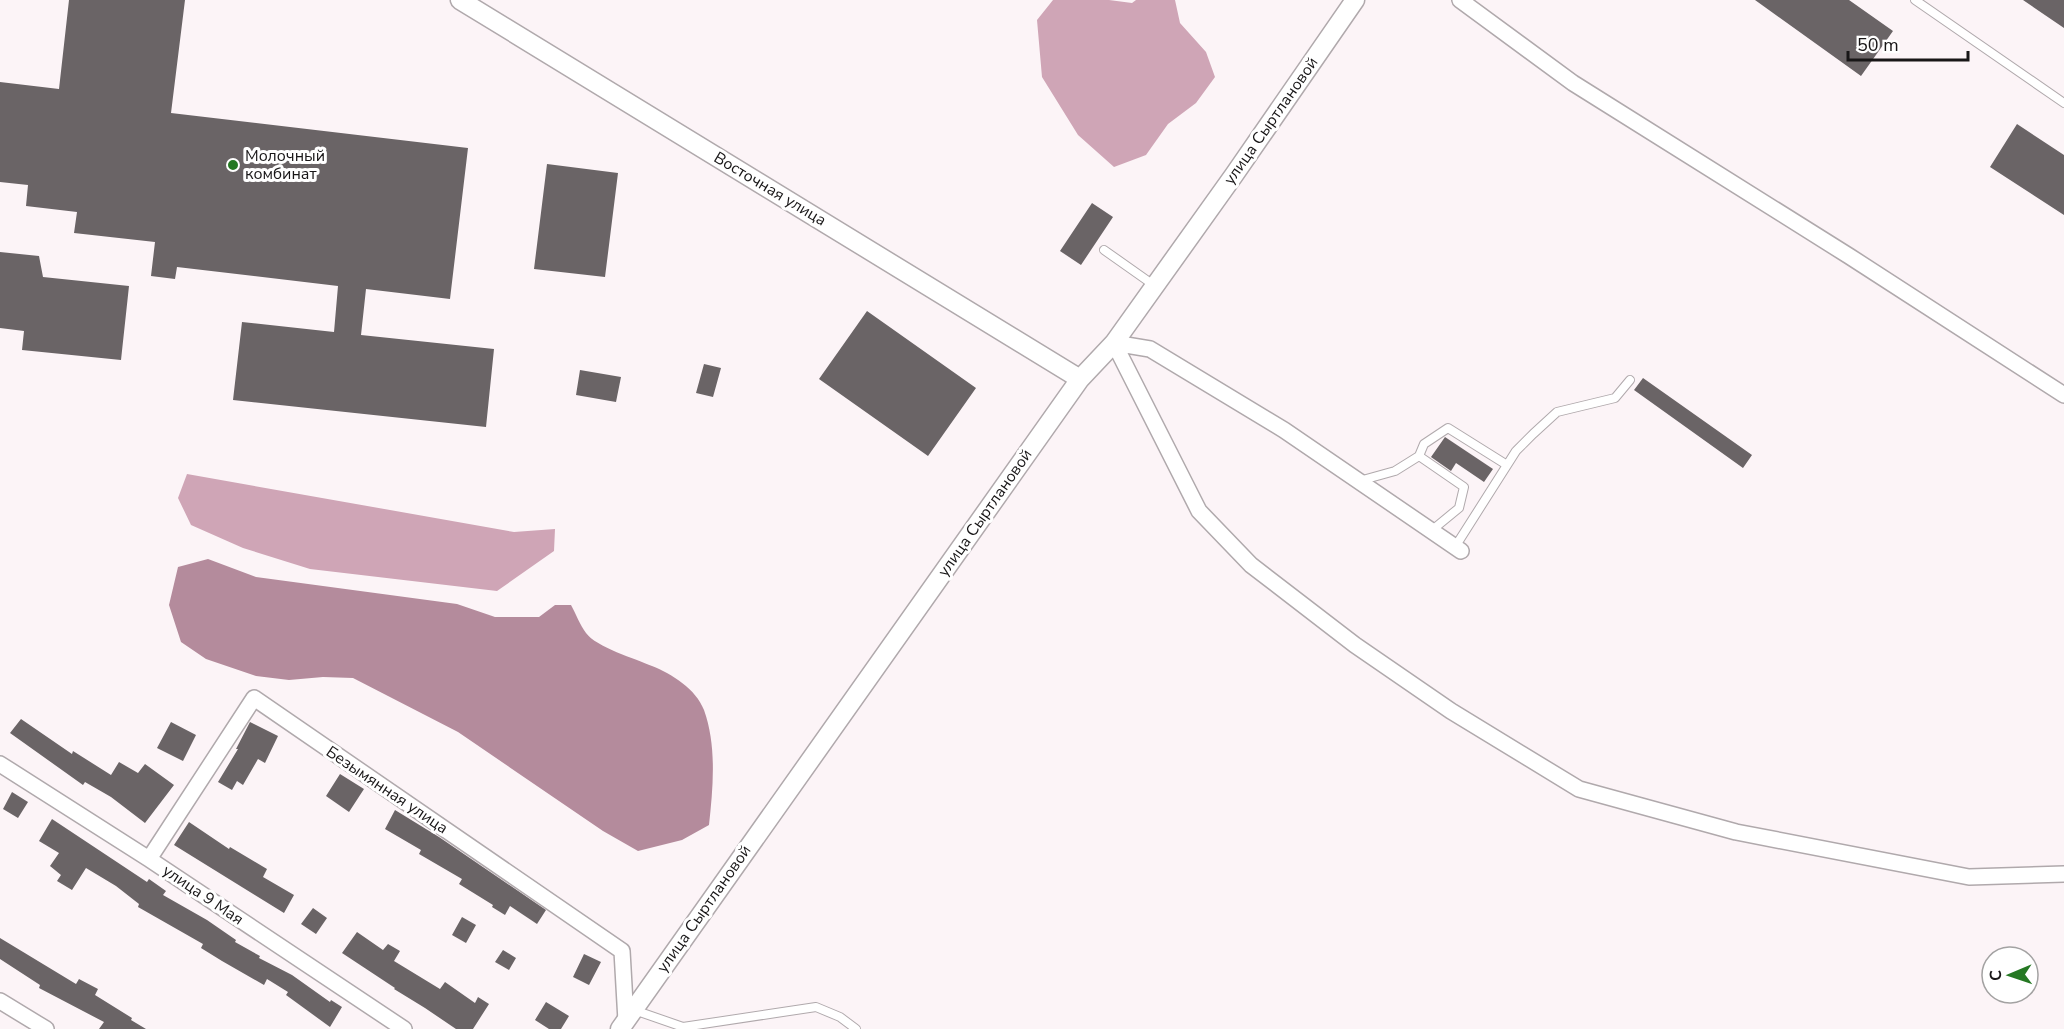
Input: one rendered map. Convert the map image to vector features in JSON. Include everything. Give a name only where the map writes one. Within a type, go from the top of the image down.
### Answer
[{"type":"street","name":"Восточная улица","points":[[460,0],[1080,379]]},
{"type":"street","name":"улица Сыртлановой","points":[[626,1020],[1080,379],[1114,343],[1155,286],[1355,0]]},
{"type":"street","points":[[1460,0],[1573,83],[1849,256],[2064,395]]},
{"type":"street","points":[[1114,343],[1150,349],[1284,430],[1458,549]]},
{"type":"street","points":[[1114,343],[1199,511],[1251,566],[1355,645],[1451,711],[1579,789],[1736,832],[1969,878],[2064,874]]},
{"type":"street","name":"Безымянная улица","points":[[149,859],[254,698],[622,951],[626,1020]]},
{"type":"street","name":"улица 9 Мая","points":[[0,764],[149,859],[404,1029]]},
{"type":"street","points":[[0,1000],[46,1029]]},
{"type":"lane","points":[[1915,0],[2064,103]]},
{"type":"lane","points":[[1104,250],[1155,286]]},
{"type":"lane","points":[[1458,549],[1516,451],[1557,412],[1615,398],[1630,380]]},
{"type":"lane","points":[[1358,481],[1395,471],[1419,456],[1424,444],[1448,428],[1508,465]]},
{"type":"lane","points":[[1419,456],[1464,486],[1459,508],[1431,531]]},
{"type":"lane","points":[[626,1020],[683,1027],[816,1006],[840,1017],[856,1029]]},
{"type":"shaded area","points":[[1053,0],[1109,0],[1132,3],[1136,0],[1175,0],[1180,23],[1206,52],[1215,77],[1196,103],[1168,124],[1146,155],[1114,167],[1078,135],[1042,77],[1037,20]]},
{"type":"shaded area","points":[[187,474],[514,532],[555,529],[554,551],[497,591],[310,569],[243,548],[191,525],[178,498]]},
{"type":"shaded area","points":[[208,559],[256,577],[457,604],[495,617],[539,617],[555,605],[571,605],[584,630],[591,638],[607,648],[667,673],[683,683],[700,702],[711,738],[713,782],[709,825],[682,840],[638,851],[603,831],[458,732],[353,678],[323,677],[289,680],[256,676],[206,659],[181,642],[169,605],[178,567]]},
{"type":"building","name":"Молочный комбинат","points":[[69,0],[185,0],[171,113],[468,148],[450,299],[366,289],[361,335],[494,349],[486,427],[233,400],[242,322],[334,332],[338,286],[177,267],[175,279],[151,276],[155,242],[74,233],[77,212],[26,206],[28,185],[0,182],[0,82],[59,89]]},
{"type":"building","points":[[1755,0],[1849,0],[1893,31],[1861,76]]},
{"type":"building","points":[[2023,0],[2064,0],[2064,28]]},
{"type":"building","points":[[2017,124],[2064,155],[2064,215],[1990,167]]},
{"type":"building","points":[[547,164],[618,173],[605,277],[534,269]]},
{"type":"building","points":[[1092,203],[1113,217],[1081,265],[1060,251]]},
{"type":"building","points":[[0,252],[39,256],[43,277],[129,286],[121,360],[22,350],[24,331],[0,328]]},
{"type":"building","points":[[867,311],[976,388],[928,456],[819,379]]},
{"type":"building","points":[[704,364],[721,368],[713,397],[696,393]]},
{"type":"building","points":[[580,370],[621,377],[616,402],[576,395]]},
{"type":"building","points":[[1643,378],[1752,455],[1743,468],[1634,390]]},
{"type":"building","points":[[1445,437],[1493,469],[1484,482],[1456,463],[1451,471],[1431,457]]},
{"type":"building","points":[[21,719],[72,754],[73,751],[111,775],[119,762],[138,773],[145,764],[174,785],[145,823],[111,797],[85,782],[83,785],[10,733]]},
{"type":"building","points":[[171,722],[196,735],[183,761],[157,748]]},
{"type":"building","points":[[250,722],[278,736],[265,763],[258,759],[243,785],[237,781],[232,790],[218,782],[238,749],[236,749]]},
{"type":"building","points":[[340,774],[364,789],[349,812],[326,796]]},
{"type":"building","points":[[12,792],[28,802],[18,818],[3,809]]},
{"type":"building","points":[[395,810],[546,910],[537,924],[510,906],[505,915],[492,907],[493,905],[459,884],[462,879],[419,854],[421,850],[385,829]]},
{"type":"building","points":[[52,819],[147,882],[149,879],[166,891],[163,895],[207,920],[236,940],[235,942],[260,956],[259,958],[292,975],[330,1002],[331,1000],[342,1007],[330,1027],[286,995],[288,992],[267,979],[264,985],[222,961],[201,948],[203,944],[138,907],[139,904],[116,886],[86,868],[72,890],[57,881],[61,875],[50,866],[59,853],[39,841]]},
{"type":"building","points":[[189,822],[229,849],[230,847],[267,869],[263,877],[294,895],[284,913],[174,845]]},
{"type":"building","points":[[313,908],[327,918],[316,934],[301,924]]},
{"type":"building","points":[[462,917],[476,925],[466,943],[452,935]]},
{"type":"building","points":[[357,932],[383,950],[388,944],[400,951],[394,961],[440,989],[445,982],[475,1003],[478,997],[489,1004],[473,1029],[456,1029],[342,953]]},
{"type":"building","points":[[0,938],[76,984],[79,979],[98,989],[95,995],[146,1029],[99,1029],[104,1022],[39,988],[40,985],[0,959]]},
{"type":"building","points":[[503,950],[516,958],[509,970],[495,962]]},
{"type":"building","points":[[584,954],[601,962],[589,985],[573,977]]},
{"type":"building","points":[[546,1002],[569,1016],[561,1029],[549,1029],[535,1020]]},
{"type":"place","name":"Молочный комбинат","points":[[233,165]]}]
